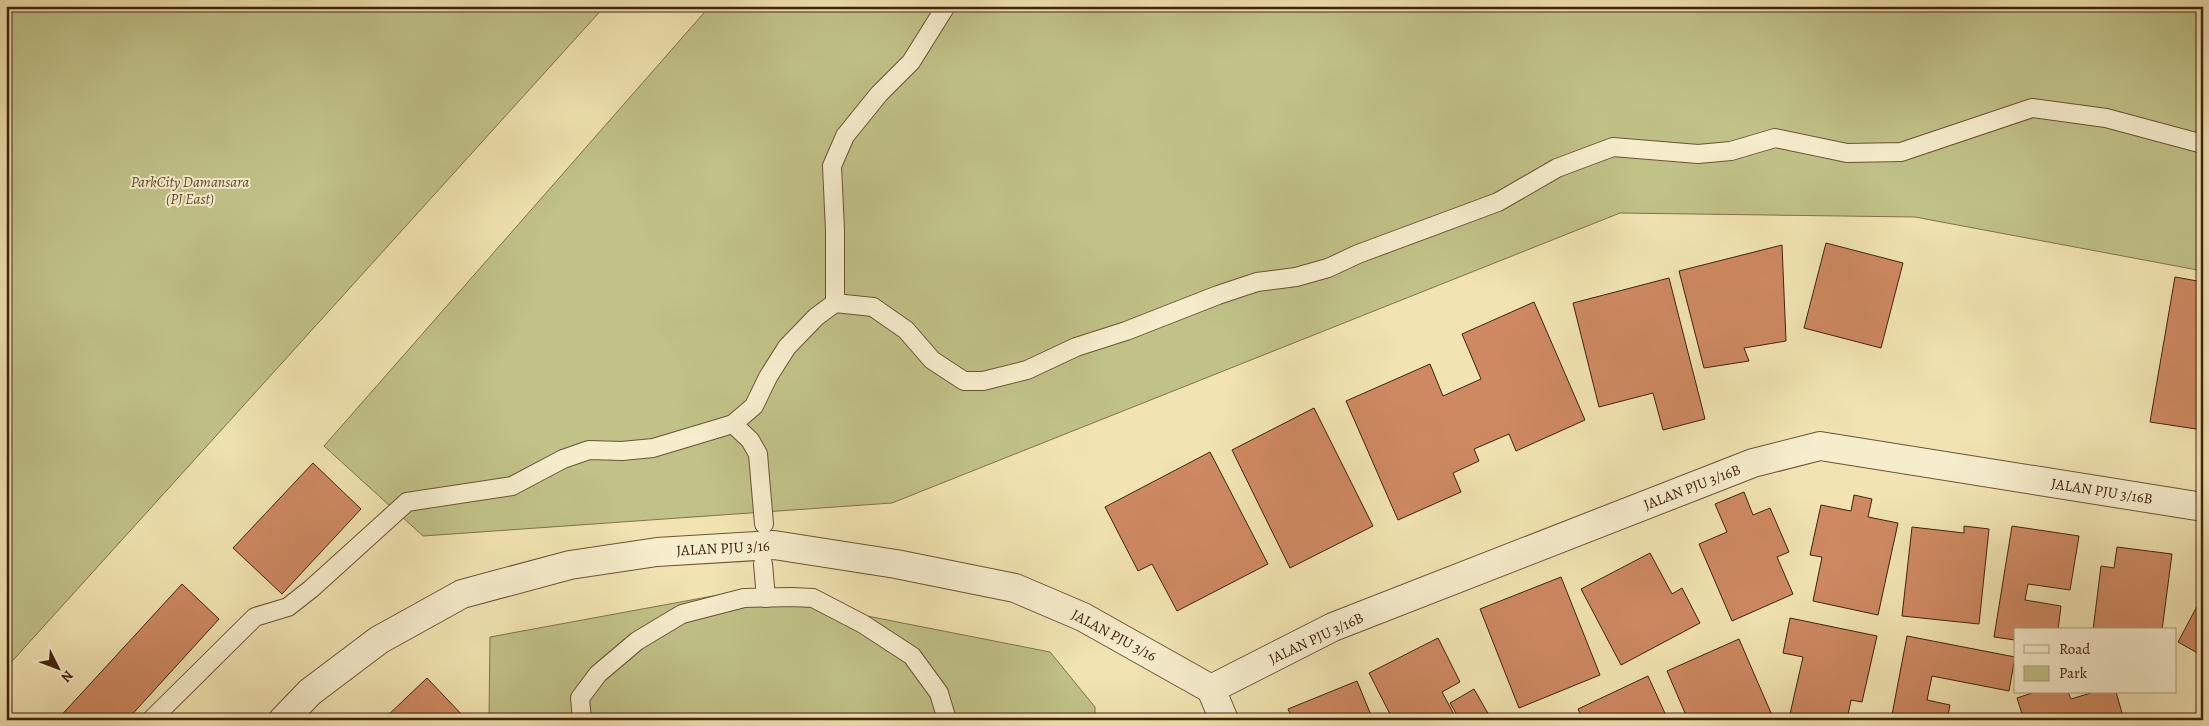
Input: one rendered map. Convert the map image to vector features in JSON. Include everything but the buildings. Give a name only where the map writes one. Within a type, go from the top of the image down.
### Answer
[{"type":"street","name":"JALAN PJU 3/16B","points":[[1212,689],[1333,627],[1753,463],[1820,446],[2203,507]]},
{"type":"street","name":"JALAN PJU 3/16","points":[[283,720],[310,692],[379,640],[462,594],[570,565],[657,552],[774,545],[896,564],[1015,588],[1083,617],[1212,689]]},
{"type":"street","points":[[1212,689],[1224,720]]},
{"type":"lane","points":[[835,303],[835,231],[832,166],[845,136],[879,94],[911,62],[946,6]]},
{"type":"lane","points":[[151,720],[255,617],[288,608],[407,502],[512,486],[563,459],[590,450],[622,451],[653,448],[733,424],[754,406],[768,377],[787,347],[816,316],[835,303],[873,307],[906,330],[932,360],[964,381],[984,381],[1027,370],[1076,347],[1134,328],[1257,282],[1296,277],[1328,268],[1358,254],[1498,202],[1557,168],[1613,148],[1698,154],[1731,151],[1775,138],[1847,153],[1901,152],[2032,108],[2106,118],[2203,144]]},
{"type":"lane","points":[[733,424],[750,440],[758,454],[764,524]]},
{"type":"lane","points":[[763,564],[766,598]]},
{"type":"lane","points":[[582,720],[580,698],[598,674],[637,641],[682,614],[744,598],[812,598],[863,624],[912,656],[939,693],[947,720]]},
{"type":"green space","name":"ParkCity Damansara (PJ East)","points":[[6,6],[605,6],[6,668]]},
{"type":"green space","points":[[710,6],[2203,6],[2203,271],[1915,217],[1620,213],[892,503],[423,536],[324,446]]},
{"type":"green space","points":[[740,591],[1050,652],[1095,707],[1095,720],[489,720],[490,637]]}]
